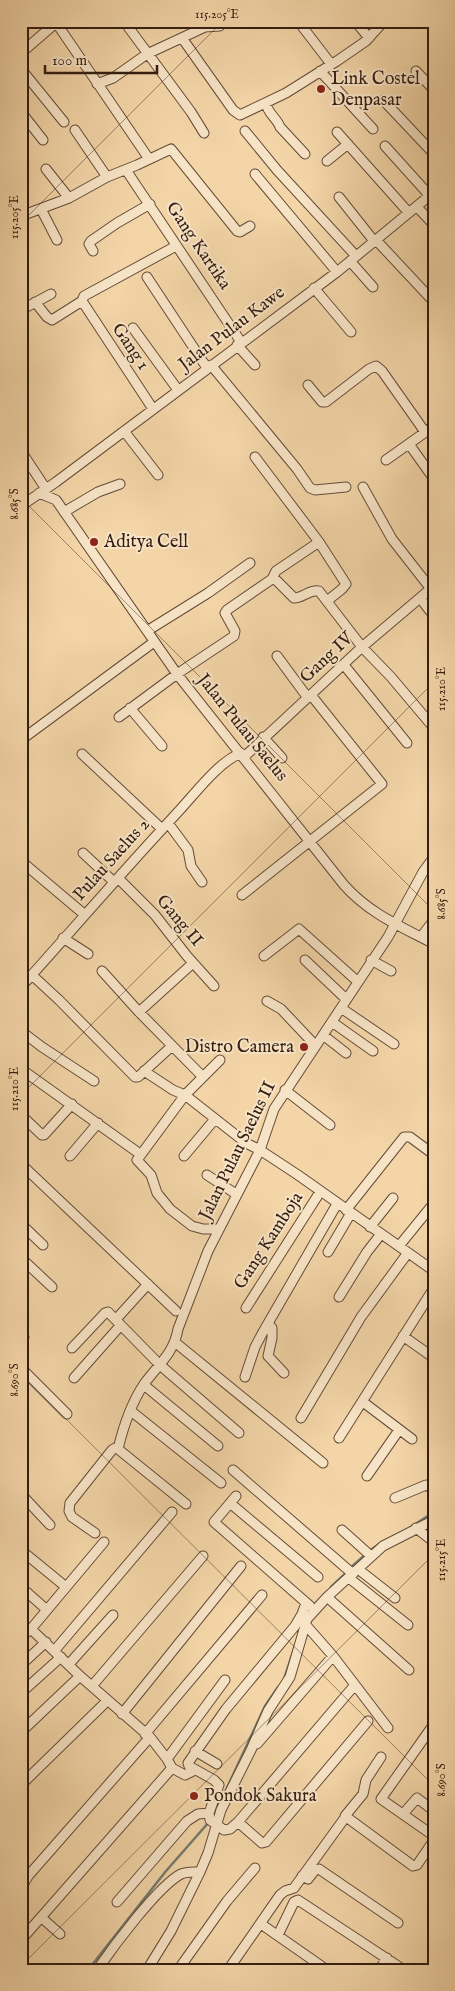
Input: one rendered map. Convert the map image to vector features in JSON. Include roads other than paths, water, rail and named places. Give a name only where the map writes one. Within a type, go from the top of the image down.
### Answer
[{"type":"street","points":[[298,21],[331,64]]},
{"type":"street","points":[[355,21],[369,38]]},
{"type":"street","points":[[182,38],[237,114],[245,114],[331,64],[369,38],[384,21]]},
{"type":"street","points":[[22,49],[56,22],[150,159]]},
{"type":"street","points":[[126,24],[191,112],[204,134]]},
{"type":"street","points":[[97,84],[122,74],[147,54],[205,27],[220,26]]},
{"type":"street","points":[[21,69],[64,122]]},
{"type":"street","points":[[416,70],[434,90]]},
{"type":"street","points":[[320,71],[373,128]]},
{"type":"street","points":[[383,100],[434,154]]},
{"type":"street","points":[[266,103],[267,109],[280,127],[305,154]]},
{"type":"street","points":[[21,112],[42,140]]},
{"type":"street","points":[[75,130],[107,176]]},
{"type":"street","points":[[245,131],[353,259],[373,287]]},
{"type":"street","points":[[337,132],[409,213]]},
{"type":"street","points":[[327,161],[348,144]]},
{"type":"street","points":[[385,146],[432,194]]},
{"type":"street","points":[[21,216],[69,198],[107,176],[126,170],[166,150],[172,150],[237,231],[240,232],[250,226]]},
{"type":"street","points":[[46,169],[69,198]]},
{"type":"street","name":"Gang Kartika","points":[[126,170],[150,204],[239,344],[255,365]]},
{"type":"street","points":[[255,174],[337,272]]},
{"type":"street","name":"Jalan Pulau Kawe","points":[[21,506],[56,482],[337,272],[432,194]]},
{"type":"street","points":[[339,197],[375,241],[434,302]]},
{"type":"street","points":[[93,252],[89,244],[91,241],[150,204]]},
{"type":"street","points":[[417,207],[434,226]]},
{"type":"street","points":[[41,209],[57,240]]},
{"type":"street","points":[[35,302],[47,317],[52,320],[82,301],[84,296],[176,246]]},
{"type":"street","points":[[148,276],[209,367],[310,488],[315,490],[346,487]]},
{"type":"street","points":[[314,288],[351,332]]},
{"type":"street","points":[[21,310],[51,294]]},
{"type":"street","name":"Gang 1","points":[[82,301],[153,409]]},
{"type":"street","points":[[133,328],[178,390]]},
{"type":"street","points":[[308,385],[322,402],[326,402],[369,369],[376,366],[382,371],[425,432]]},
{"type":"street","points":[[386,460],[434,426]]},
{"type":"street","points":[[124,431],[158,475]]},
{"type":"street","points":[[409,444],[434,479]]},
{"type":"street","points":[[21,451],[43,491],[56,500]]},
{"type":"street","points":[[255,456],[319,542],[346,584],[327,601]]},
{"type":"street","points":[[56,482],[56,500]]},
{"type":"street","points":[[64,512],[98,492],[120,484]]},
{"type":"street","points":[[363,487],[392,539],[432,587]]},
{"type":"street","name":"Jalan Pulau Saelus","points":[[56,500],[177,674],[353,895],[365,906],[394,924],[434,944]]},
{"type":"street","points":[[119,717],[177,674],[234,636],[235,631],[226,611],[272,579],[276,571],[319,542]]},
{"type":"street","points":[[147,631],[208,593],[250,563]]},
{"type":"street","points":[[272,579],[275,579],[294,598],[316,590],[327,601],[362,647],[377,661],[434,728]]},
{"type":"street","name":"Gang IV","points":[[242,755],[310,697],[362,647],[432,587]]},
{"type":"street","points":[[420,598],[434,616]]},
{"type":"street","points":[[21,740],[154,642]]},
{"type":"street","points":[[242,895],[382,784],[277,656]]},
{"type":"street","points":[[344,664],[407,743]]},
{"type":"street","points":[[130,708],[162,746]]},
{"type":"street","points":[[263,737],[282,758]]},
{"type":"street","name":"Pulau Saelus 2","points":[[21,987],[165,826],[230,758],[234,744]]},
{"type":"street","points":[[82,754],[165,826],[188,850],[191,866],[202,882]]},
{"type":"street","name":"Pulau Saelus 2","points":[[230,758],[242,755]]},
{"type":"street","name":"Gang II","points":[[83,853],[156,915],[214,986]]},
{"type":"street","name":"Jalan Pulau Saelus II","points":[[118,1448],[131,1411],[144,1385],[176,1343],[178,1330],[208,1251],[260,1150],[269,1120],[285,1090],[388,937],[423,872],[434,857]]},
{"type":"street","points":[[21,861],[85,915]]},
{"type":"street","points":[[421,937],[434,920]]},
{"type":"street","points":[[264,956],[299,930],[358,981]]},
{"type":"street","points":[[63,938],[88,954]]},
{"type":"street","points":[[305,960],[346,999]]},
{"type":"street","points":[[371,960],[391,971]]},
{"type":"street","points":[[139,1012],[194,963]]},
{"type":"street","points":[[102,970],[139,1012],[202,1076]]},
{"type":"street","points":[[32,975],[135,1077],[138,1077],[172,1046]]},
{"type":"street","points":[[266,1001],[281,1008],[315,1045]]},
{"type":"street","points":[[341,1008],[394,1044]]},
{"type":"street","points":[[332,1022],[373,1051]]},
{"type":"street","points":[[21,1030],[42,1047],[94,1080]]},
{"type":"street","points":[[323,1035],[346,1053]]},
{"type":"street","points":[[218,1229],[192,1226],[170,1209],[157,1193],[151,1175],[137,1161],[140,1154],[185,1095],[220,1060]]},
{"type":"street","points":[[21,1070],[72,1104],[140,1154]]},
{"type":"street","points":[[144,1071],[173,1090],[185,1095],[246,1143],[260,1150],[408,1254],[434,1270]]},
{"type":"street","points":[[285,1090],[330,1125]]},
{"type":"street","points":[[21,1114],[44,1135],[72,1104]]},
{"type":"street","points":[[184,1156],[215,1119]]},
{"type":"street","points":[[70,1156],[98,1123]]},
{"type":"street","points":[[328,1252],[349,1212],[404,1137],[410,1137],[434,1154]]},
{"type":"street","points":[[21,1164],[176,1311]]},
{"type":"street","points":[[207,1175],[236,1194]]},
{"type":"street","name":"Gang Kamboja","points":[[246,1308],[320,1192]]},
{"type":"street","points":[[370,1227],[393,1198]]},
{"type":"street","points":[[245,1377],[255,1347],[337,1204]]},
{"type":"street","points":[[399,1246],[434,1204]]},
{"type":"street","points":[[21,1224],[43,1245]]},
{"type":"street","points":[[339,1298],[367,1252],[381,1234]]},
{"type":"street","points":[[301,1418],[361,1317],[408,1254]]},
{"type":"street","points":[[21,1258],[52,1287]]},
{"type":"street","points":[[119,1316],[148,1284]]},
{"type":"street","points":[[339,1438],[434,1288]]},
{"type":"street","points":[[72,1348],[106,1312],[160,1365],[239,1433]]},
{"type":"street","points":[[268,1324],[272,1328],[268,1356],[284,1373]]},
{"type":"street","points":[[74,1378],[120,1326]]},
{"type":"street","points":[[403,1336],[434,1358]]},
{"type":"street","points":[[176,1343],[323,1463]]},
{"type":"street","points":[[21,1368],[67,1414]]},
{"type":"street","points":[[144,1385],[218,1446]]},
{"type":"street","points":[[362,1402],[412,1439]]},
{"type":"street","points":[[131,1411],[221,1483]]},
{"type":"street","points":[[367,1476],[399,1430]]},
{"type":"street","points":[[95,1533],[72,1517],[68,1511],[70,1503],[115,1448],[118,1448],[186,1504]]},
{"type":"street","points":[[233,1470],[351,1572],[408,1625]]},
{"type":"street","points":[[395,1498],[426,1485],[434,1489]]},
{"type":"street","points":[[21,1494],[50,1525]]},
{"type":"street","points":[[310,1607],[215,1524],[214,1520],[233,1499],[318,1577]]},
{"type":"street","points":[[21,1693],[58,1654],[172,1512]]},
{"type":"street","points":[[147,1970],[171,1931],[208,1852],[219,1785],[188,1765],[194,1751],[226,1709],[295,1626],[302,1614],[328,1597],[369,1554],[434,1520]]},
{"type":"street","points":[[416,1528],[434,1542]]},
{"type":"street","points":[[342,1530],[369,1554]]},
{"type":"street","points":[[21,1637],[31,1629],[104,1542]]},
{"type":"street","points":[[28,1555],[66,1587]]},
{"type":"street","points":[[92,1686],[203,1556]]},
{"type":"street","points":[[122,1714],[241,1566]]},
{"type":"street","points":[[351,1572],[394,1598]]},
{"type":"street","points":[[21,1587],[46,1610]]},
{"type":"street","points":[[21,1889],[28,1876],[148,1735],[262,1595]]},
{"type":"street","points":[[328,1597],[409,1670]]},
{"type":"street","points":[[212,1821],[221,1810],[268,1711],[290,1677],[310,1607]]},
{"type":"street","points":[[68,1664],[112,1615]]},
{"type":"street","points":[[305,1624],[333,1656],[354,1686],[388,1728]]},
{"type":"street","points":[[31,1629],[80,1676],[148,1735],[167,1758],[172,1768],[186,1775],[195,1770]]},
{"type":"street","points":[[21,1665],[46,1642]]},
{"type":"street","points":[[251,1750],[284,1715],[333,1656]]},
{"type":"street","points":[[21,1732],[80,1676]]},
{"type":"street","points":[[167,1758],[225,1680]]},
{"type":"street","points":[[117,1902],[188,1821],[198,1814],[227,1830],[238,1822],[354,1686]]},
{"type":"street","points":[[21,1785],[108,1700]]},
{"type":"street","points":[[238,1822],[262,1843],[266,1842],[368,1721]]},
{"type":"street","points":[[434,1724],[381,1797],[382,1800],[434,1836]]},
{"type":"street","points":[[194,1751],[217,1764]]},
{"type":"street","points":[[381,1757],[366,1780],[363,1794],[345,1816],[413,1866],[416,1865],[434,1840]]},
{"type":"street","points":[[21,1940],[172,1768]]},
{"type":"street","points":[[403,1814],[417,1798],[434,1810]]},
{"type":"street","points":[[228,1970],[280,1895],[284,1891],[294,1888],[344,1819]]},
{"type":"street","points":[[178,1970],[227,1902],[255,1868]]},
{"type":"street","points":[[302,1876],[308,1879],[315,1870],[319,1870],[398,1923]]},
{"type":"street","points":[[97,1970],[154,1898],[169,1883],[180,1874],[200,1872]]},
{"type":"street","points":[[278,1935],[294,1902],[298,1900],[404,1970]]},
{"type":"street","points":[[42,1918],[60,1934]]},
{"type":"street","points":[[261,1924],[326,1970]]},
{"type":"street","points":[[379,1970],[387,1958]]},
{"type":"waterway","points":[[406,1530],[431,1514]]},
{"type":"waterway","points":[[369,1551],[379,1544]]},
{"type":"waterway","points":[[350,1568],[365,1555]]},
{"type":"waterway","points":[[331,1587],[347,1572]]},
{"type":"waterway","points":[[284,1679],[295,1646]]},
{"type":"waterway","points":[[220,1803],[265,1706],[278,1687]]},
{"type":"waterway","points":[[88,1970],[166,1871],[209,1822]]},
{"type":"place","name":"Link Costel Denpasar","points":[[321,89]]},
{"type":"place","name":"Aditya Cell","points":[[94,542]]},
{"type":"place","name":"Distro Camera","points":[[304,1047]]},
{"type":"place","name":"Pondok Sakura","points":[[194,1796]]}]
